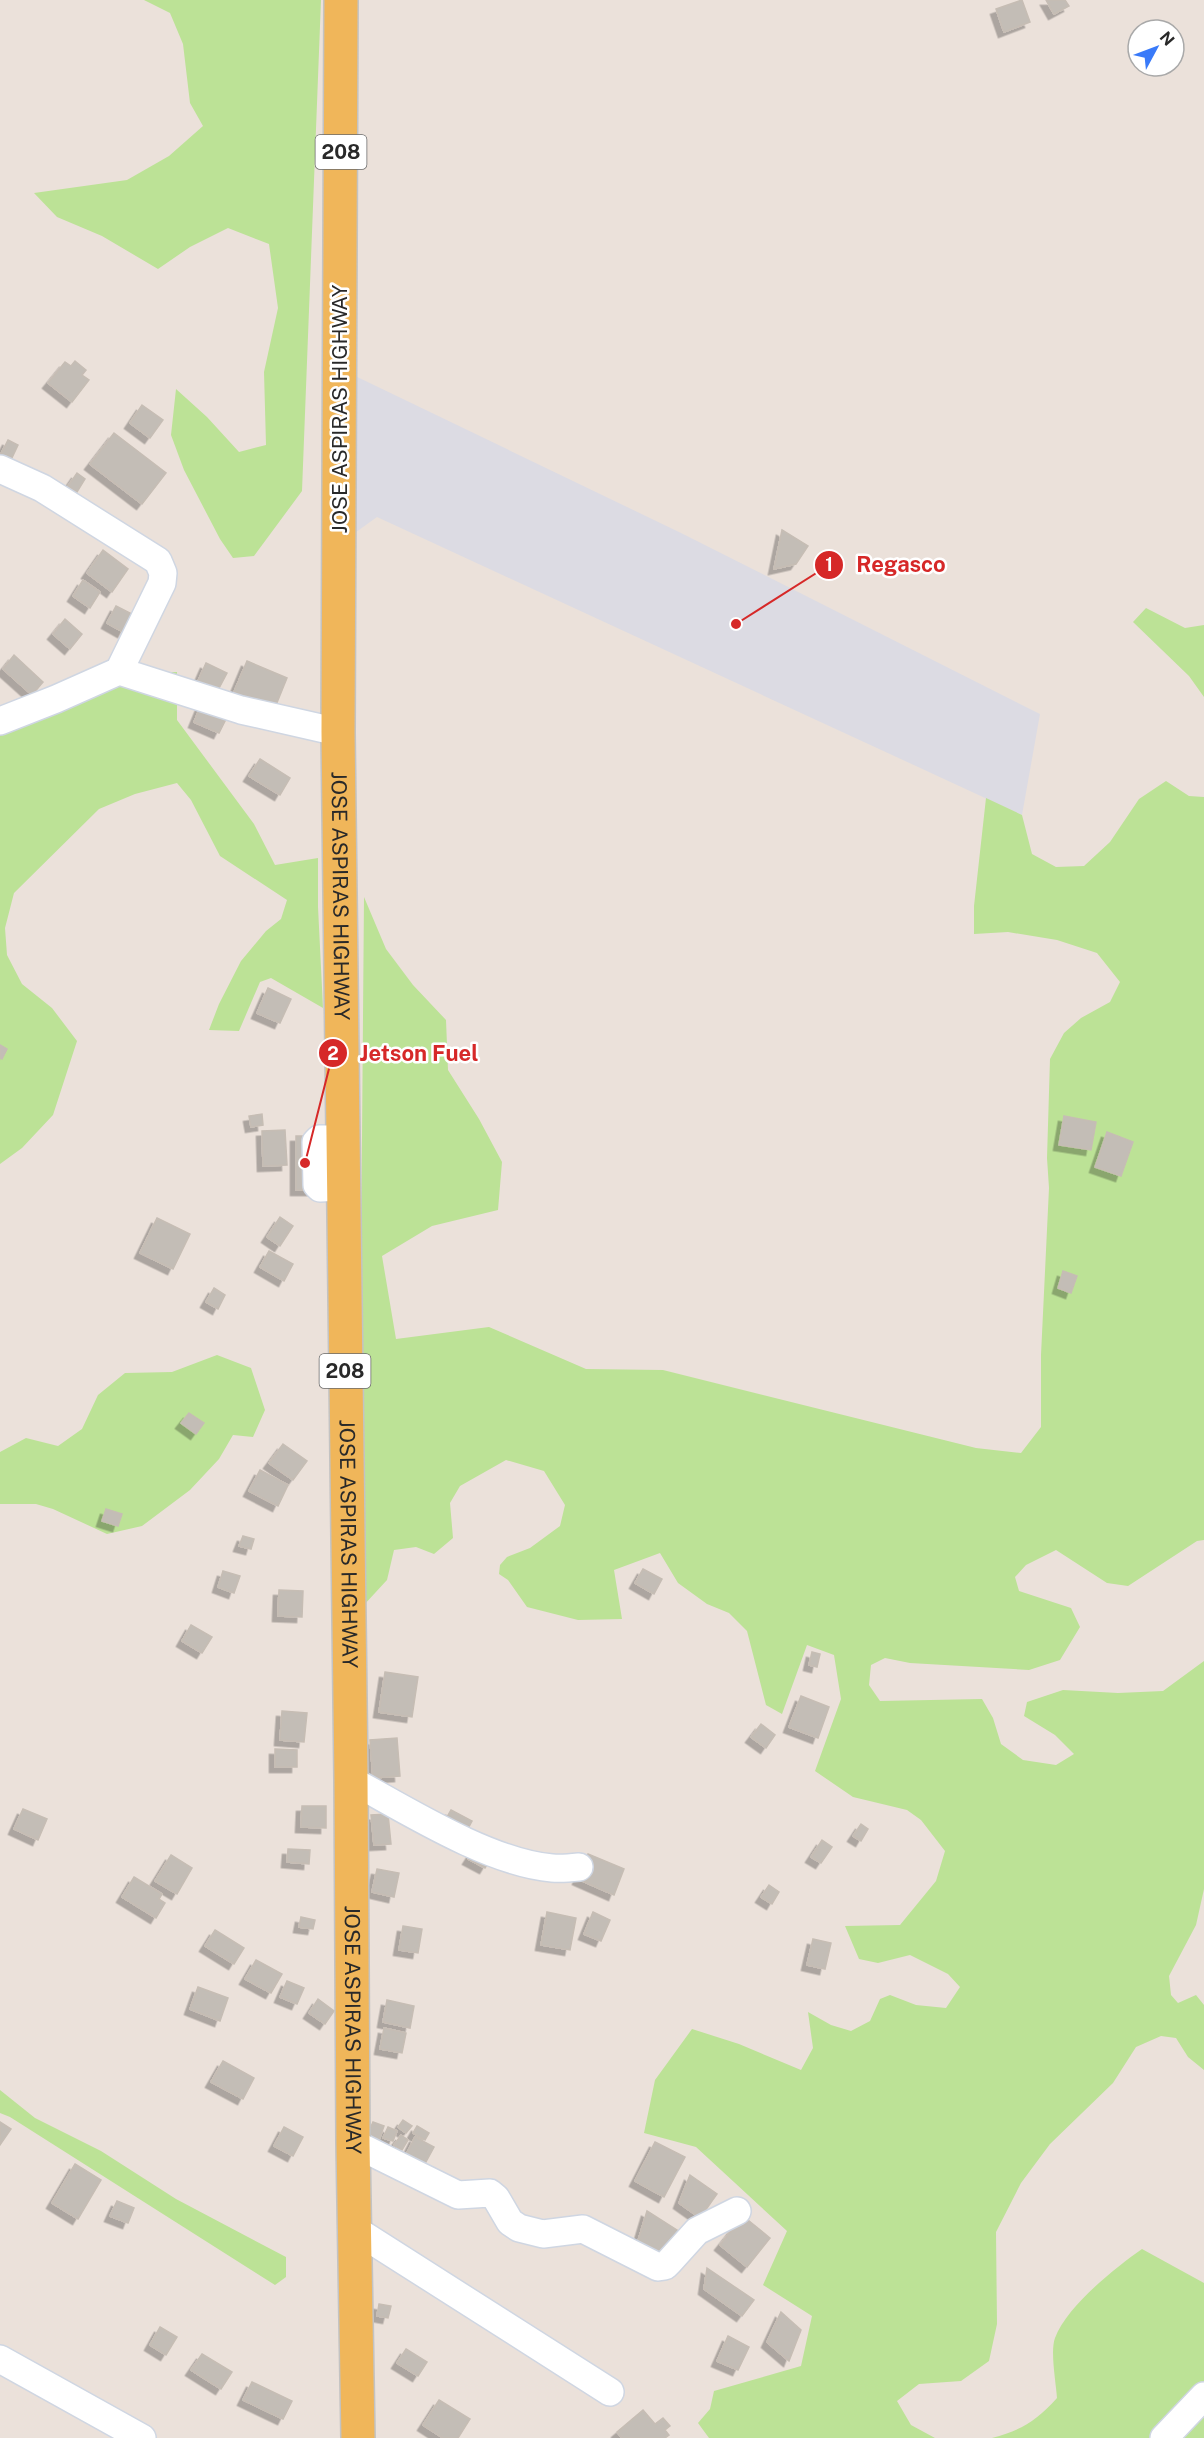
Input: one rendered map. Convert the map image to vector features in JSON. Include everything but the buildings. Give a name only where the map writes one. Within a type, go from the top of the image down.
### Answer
[{"type":"main road","name":"JOSE ASPIRAS HIGHWAY","points":[[341,0],[338,732],[358,2438]]},
{"type":"street","points":[[0,469],[42,488],[161,566],[163,581],[119,670],[75,691],[0,721]]},
{"type":"street","points":[[119,670],[241,710],[338,732]]},
{"type":"street","points":[[351,1780],[504,1858],[552,1868],[579,1867]]},
{"type":"street","points":[[353,2143],[461,2196],[490,2193],[496,2198],[510,2222],[519,2228],[543,2234],[583,2229],[658,2267],[665,2266],[697,2230],[737,2211]]},
{"type":"street","points":[[354,2229],[610,2392]]},
{"type":"street","points":[[0,2359],[142,2438]]},
{"type":"street","points":[[1164,2438],[1204,2396]]},
{"type":"shaded area","points":[[351,374],[681,533],[1040,714],[1022,815],[377,517],[352,535]]},
{"type":"green space","points":[[144,0],[321,0],[302,491],[254,556],[233,558],[220,539],[184,470],[171,435],[176,389],[207,417],[239,452],[266,445],[264,372],[278,308],[269,244],[228,228],[190,247],[158,269],[102,236],[57,217],[34,193],[127,180],[169,156],[203,126],[190,103],[183,44],[170,13]]},
{"type":"green space","points":[[1146,608],[1185,628],[1204,625],[1204,697],[1189,676],[1133,622]]},
{"type":"green space","points":[[177,672],[177,720],[254,824],[275,865],[318,858],[323,1008],[271,978],[260,982],[239,1031],[209,1030],[219,1004],[241,961],[266,931],[281,919],[287,900],[220,856],[191,800],[177,783],[135,794],[99,809],[14,893],[5,928],[7,955],[22,984],[52,1008],[77,1041],[53,1115],[22,1148],[0,1164],[0,706],[91,674]]},
{"type":"green space","points":[[1166,781],[1189,796],[1204,797],[1204,1540],[1197,1541],[1128,1586],[1107,1583],[1056,1550],[1026,1565],[1015,1577],[1019,1591],[1071,1608],[1080,1627],[1060,1660],[1029,1670],[910,1663],[885,1658],[871,1665],[869,1685],[880,1701],[982,1699],[993,1718],[1001,1744],[1023,1760],[1056,1765],[1074,1754],[1055,1735],[1024,1716],[1027,1702],[1063,1690],[1118,1693],[1163,1691],[1204,1661],[1204,1889],[1196,1925],[1169,1976],[1171,1995],[1178,2003],[1196,1995],[1204,2005],[1204,2070],[1188,2057],[1176,2038],[1161,2036],[1136,2047],[1113,2083],[1050,2144],[1021,2183],[996,2232],[997,2324],[989,2361],[961,2381],[919,2384],[897,2401],[911,2425],[935,2438],[709,2438],[698,2423],[710,2409],[714,2391],[801,2366],[812,2316],[763,2285],[787,2231],[696,2147],[644,2133],[655,2080],[692,2029],[739,2044],[801,2070],[813,2048],[808,2012],[831,2025],[851,2031],[870,2021],[880,1999],[890,1995],[916,2005],[946,2008],[960,1987],[948,1974],[910,1955],[878,1963],[859,1959],[845,1926],[900,1925],[936,1881],[945,1851],[921,1820],[907,1810],[853,1797],[815,1771],[841,1699],[834,1655],[807,1645],[782,1714],[766,1705],[747,1631],[729,1613],[707,1604],[678,1583],[660,1553],[614,1570],[622,1619],[578,1620],[527,1607],[508,1580],[499,1574],[500,1565],[507,1557],[530,1548],[560,1526],[565,1505],[544,1471],[506,1460],[460,1486],[450,1503],[453,1538],[434,1554],[416,1547],[394,1550],[387,1580],[363,1606],[361,1259],[364,897],[386,949],[413,985],[446,1020],[448,1070],[479,1119],[502,1162],[498,1210],[432,1226],[382,1256],[396,1339],[489,1327],[586,1369],[663,1370],[976,1448],[1021,1453],[1041,1427],[1041,1355],[1049,1188],[1047,1158],[1050,1059],[1064,1033],[1081,1018],[1110,1002],[1120,982],[1097,953],[1057,940],[1008,932],[974,934],[974,906],[986,798],[1022,815],[1032,854],[1056,867],[1084,866],[1110,842],[1139,799]]},
{"type":"green space","points":[[217,1355],[251,1368],[265,1410],[253,1437],[233,1435],[219,1459],[190,1490],[142,1526],[107,1534],[53,1509],[36,1504],[0,1504],[0,1452],[26,1438],[58,1446],[82,1429],[98,1395],[125,1373],[172,1372]]},
{"type":"green space","points":[[0,2090],[35,2118],[101,2151],[176,2199],[286,2257],[286,2277],[275,2285],[10,2117],[0,2113]]},
{"type":"green space","points":[[1142,2249],[1204,2283],[1204,2438],[992,2438],[1028,2424],[1057,2398],[1053,2351],[1055,2338],[1061,2326],[1093,2289]]},
{"type":"place","name":"Regasco","points":[[736,624]]},
{"type":"place","name":"Jetson Fuel","points":[[305,1163]]}]
